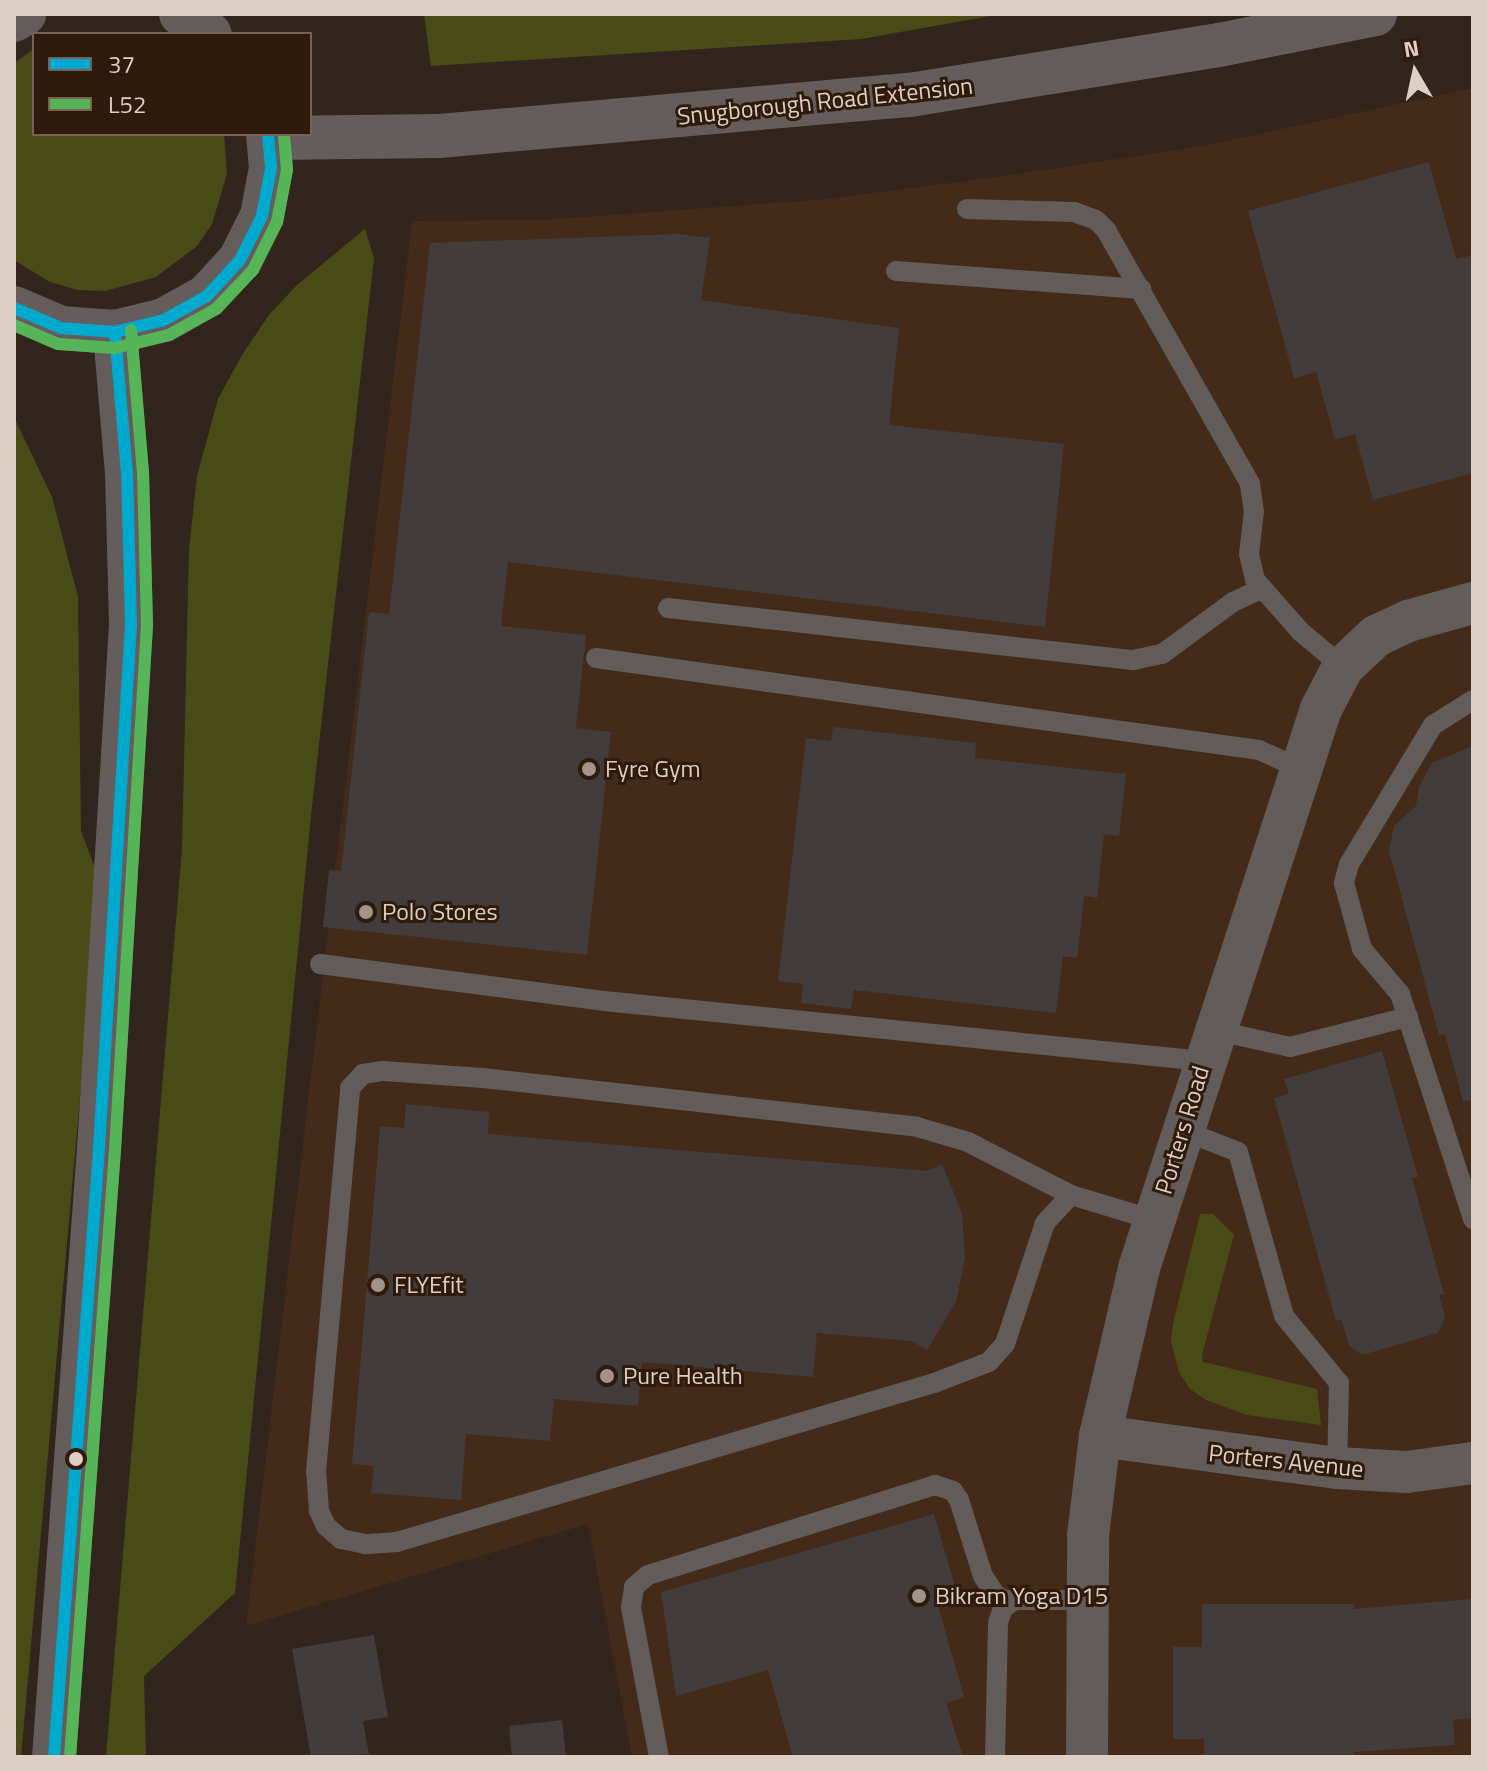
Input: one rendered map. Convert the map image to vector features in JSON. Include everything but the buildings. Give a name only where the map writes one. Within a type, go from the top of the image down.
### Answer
[{"type":"main road","points":[[14,20],[24,14]]},
{"type":"main road","points":[[181,14],[207,32]]},
{"type":"main road","name":"Snugborough Road Extension","points":[[269,136],[439,136],[910,95],[1219,45],[1375,14]]},
{"type":"main road","points":[[14,308],[61,328],[115,332],[164,320],[207,296],[240,260],[262,216],[271,168],[269,136]]},
{"type":"main road","points":[[54,1757],[99,1149],[131,624],[127,473],[115,332]]},
{"type":"street","name":"Porters Road","points":[[1087,1757],[1088,1536],[1100,1436],[1154,1220],[1321,709],[1343,667],[1376,636],[1408,621],[1473,603]]},
{"type":"street","name":"Porters Avenue","points":[[1100,1436],[1337,1468],[1407,1472],[1473,1463]]},
{"type":"lane","points":[[967,209],[1074,212],[1096,220],[1106,230],[1250,484],[1254,511],[1249,554],[1251,571],[1261,589],[1301,632],[1343,667]]},
{"type":"lane","points":[[896,271],[1141,289]]},
{"type":"lane","points":[[668,608],[1133,660],[1162,654],[1233,602],[1261,589]]},
{"type":"lane","points":[[596,658],[1259,750],[1301,769]]},
{"type":"lane","points":[[1473,700],[1433,725],[1346,873],[1346,896],[1358,939],[1400,994],[1473,1219]]},
{"type":"lane","points":[[320,964],[604,1001],[1209,1045],[1290,1047],[1408,1017]]},
{"type":"lane","points":[[1071,1195],[1045,1223],[1005,1344],[989,1362],[934,1383],[397,1542],[365,1544],[341,1539],[326,1526],[319,1511],[316,1472],[350,1088],[363,1074],[383,1071],[483,1078],[917,1127],[968,1142],[1071,1195],[1154,1220]]},
{"type":"lane","points":[[1182,1130],[1238,1152],[1284,1316],[1325,1361],[1339,1383],[1337,1468]]},
{"type":"lane","points":[[659,1757],[631,1607],[634,1587],[648,1575],[935,1485],[953,1491],[959,1500],[989,1588],[1005,1600],[1087,1600]]},
{"type":"lane","points":[[995,1757],[998,1623],[1003,1608],[1015,1600]]},
{"type":"shaded area","points":[[424,14],[1002,14],[861,39],[431,66]]},
{"type":"shaded area","points":[[32,50],[32,136],[224,136],[227,174],[212,224],[197,246],[156,277],[105,291],[78,290],[50,282],[14,260],[14,63]]},
{"type":"shaded area","points":[[1473,88],[1473,1757],[632,1757],[588,1524],[246,1626],[412,221],[542,220],[817,200],[1203,146]]},
{"type":"shaded area","points":[[365,229],[374,258],[312,806],[235,1593],[144,1676],[146,1757],[106,1757],[182,849],[189,549],[197,476],[218,399],[269,315],[297,285]]},
{"type":"shaded area","points":[[14,417],[52,497],[78,597],[81,831],[95,868],[88,1008],[21,1757],[14,1757]]},
{"type":"shaded area","points":[[1200,1214],[1213,1214],[1234,1235],[1202,1355],[1203,1362],[1317,1389],[1321,1425],[1247,1415],[1206,1400],[1190,1389],[1179,1372],[1171,1342],[1173,1324]]},
{"type":"transit line","name":"37","points":[[14,308],[61,328],[115,332],[164,320],[207,296],[240,260],[262,216],[271,168],[268,136]]},
{"type":"transit line","name":"L52","points":[[14,325],[58,344],[115,348],[169,335],[216,309],[253,270],[277,222],[287,170],[284,136]]},
{"type":"transit line","name":"L52","points":[[70,1757],[115,1150],[147,625],[143,473],[131,331]]},
{"type":"transit line","name":"37","points":[[54,1757],[99,1149],[131,624],[127,473],[115,332]]},
{"type":"place","name":"Fyre Gym","points":[[589,769]]},
{"type":"place","name":"Polo Stores","points":[[366,912]]},
{"type":"place","name":"FLYEfit","points":[[378,1285]]},
{"type":"place","name":"Pure Health","points":[[607,1376]]},
{"type":"place","name":"Bikram Yoga D15","points":[[919,1596]]}]
